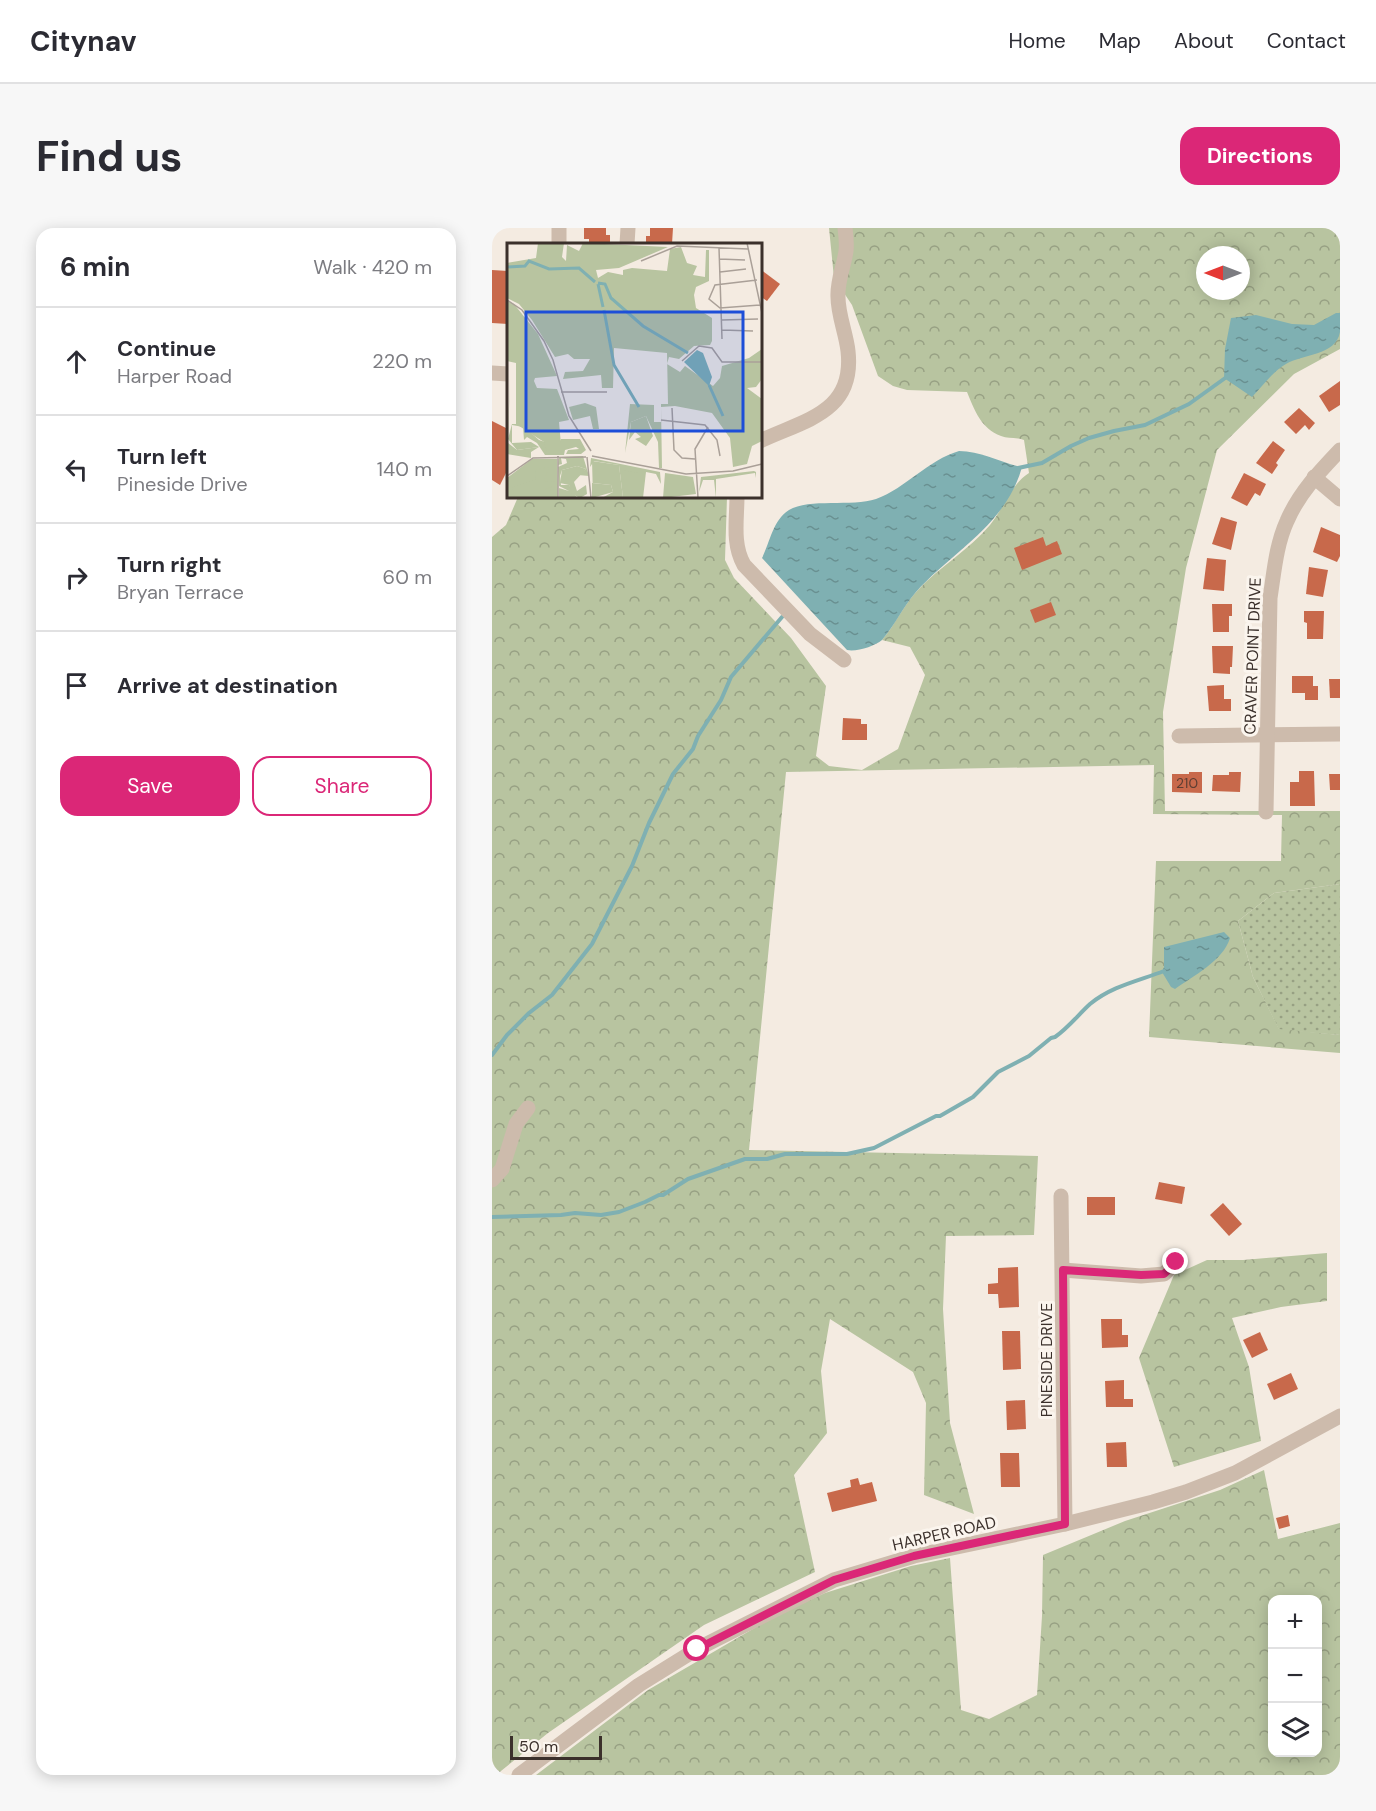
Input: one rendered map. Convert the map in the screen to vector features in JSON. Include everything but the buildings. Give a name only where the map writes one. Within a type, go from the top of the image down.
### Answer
[{"type":"street","points":[[627,243],[628,228]]},
{"type":"street","points":[[762,440],[817,417],[831,407],[843,390],[848,367],[848,351],[838,296],[846,252],[846,228]]},
{"type":"street","points":[[492,373],[507,374]]},
{"type":"street","name":"CRAVER POINT DRIVE","points":[[1266,812],[1270,598],[1275,563],[1287,520],[1314,477],[1340,450]]},
{"type":"street","points":[[1314,477],[1340,499]]},
{"type":"street","points":[[737,498],[736,545],[738,555],[744,565],[810,634],[844,660]]},
{"type":"street","points":[[1179,736],[1340,734]]},
{"type":"street","points":[[492,1180],[502,1169],[516,1124],[528,1108]]},
{"type":"street","name":"PINESIDE DRIVE","points":[[1061,1196],[1065,1524]]},
{"type":"street","points":[[1063,1270],[1141,1275],[1164,1274],[1176,1262]]},
{"type":"street","name":"HARPER ROAD","points":[[519,1775],[639,1685],[697,1649],[834,1580],[914,1556],[1065,1524],[1153,1502],[1235,1473],[1340,1416]]},
{"type":"green space","points":[[829,228],[1340,228],[1340,349],[1294,374],[1217,450],[1186,568],[1163,712],[1165,811],[1340,811],[1340,884],[1274,893],[1238,921],[1253,977],[1279,1029],[1340,1035],[1340,1053],[1149,1037],[1156,861],[1281,861],[1282,815],[1153,814],[1154,765],[786,772],[749,1150],[1038,1156],[1034,1235],[946,1236],[943,1309],[950,1423],[974,1514],[924,1495],[926,1403],[913,1372],[830,1319],[821,1371],[827,1433],[794,1475],[815,1572],[704,1625],[548,1733],[496,1775],[492,1775],[492,537],[506,525],[518,498],[727,498],[725,560],[734,578],[791,638],[826,686],[816,756],[829,766],[862,770],[898,749],[925,675],[910,647],[882,640],[917,591],[982,534],[995,519],[1018,483],[1029,473],[1024,440],[1004,437],[988,429],[979,418],[967,392],[907,390],[893,386],[878,376],[852,305],[834,278]]},
{"type":"green space","points":[[1340,884],[1340,1035],[1279,1030],[1253,977],[1238,921],[1274,893]]},
{"type":"green space","points":[[1327,1253],[1327,1301],[1281,1307],[1232,1318],[1249,1367],[1261,1441],[1174,1467],[1139,1358],[1174,1275],[1207,1260],[1243,1260]]},
{"type":"green space","points":[[1264,1470],[1278,1539],[1340,1523],[1340,1775],[536,1775],[648,1690],[775,1616],[825,1593],[911,1566],[950,1558],[961,1710],[989,1719],[1037,1695],[1043,1555],[1125,1521],[1220,1490]]},
{"type":"water","points":[[1340,313],[1340,332],[1332,346],[1281,367],[1252,397],[1224,378],[1225,349],[1231,318],[1256,315],[1292,324],[1314,325]]},
{"type":"water","points":[[959,451],[975,453],[1022,467],[1004,505],[977,536],[916,592],[882,640],[866,648],[847,650],[762,558],[779,519],[797,506],[876,499],[937,461]]},
{"type":"water","points":[[1224,932],[1230,938],[1221,954],[1175,989],[1171,987],[1162,972],[1164,947]]},
{"type":"waterway","points":[[1018,468],[1042,463],[1089,438],[1145,425],[1189,404],[1228,376]]},
{"type":"waterway","points":[[492,1055],[507,1035],[529,1013],[552,995],[592,944],[632,866],[649,823],[673,774],[693,749],[698,736],[721,700],[731,677],[782,617]]},
{"type":"waterway","points":[[492,1217],[575,1213],[601,1215],[619,1212],[663,1195],[688,1179],[745,1159],[767,1159],[785,1154],[847,1154],[874,1148],[973,1097],[998,1072],[1029,1056],[1055,1037],[1098,998],[1116,988],[1164,971]]},
{"type":"route","points":[[697,1649],[834,1580],[914,1556],[1065,1524],[1063,1270],[1141,1275],[1164,1274],[1176,1262]]}]
